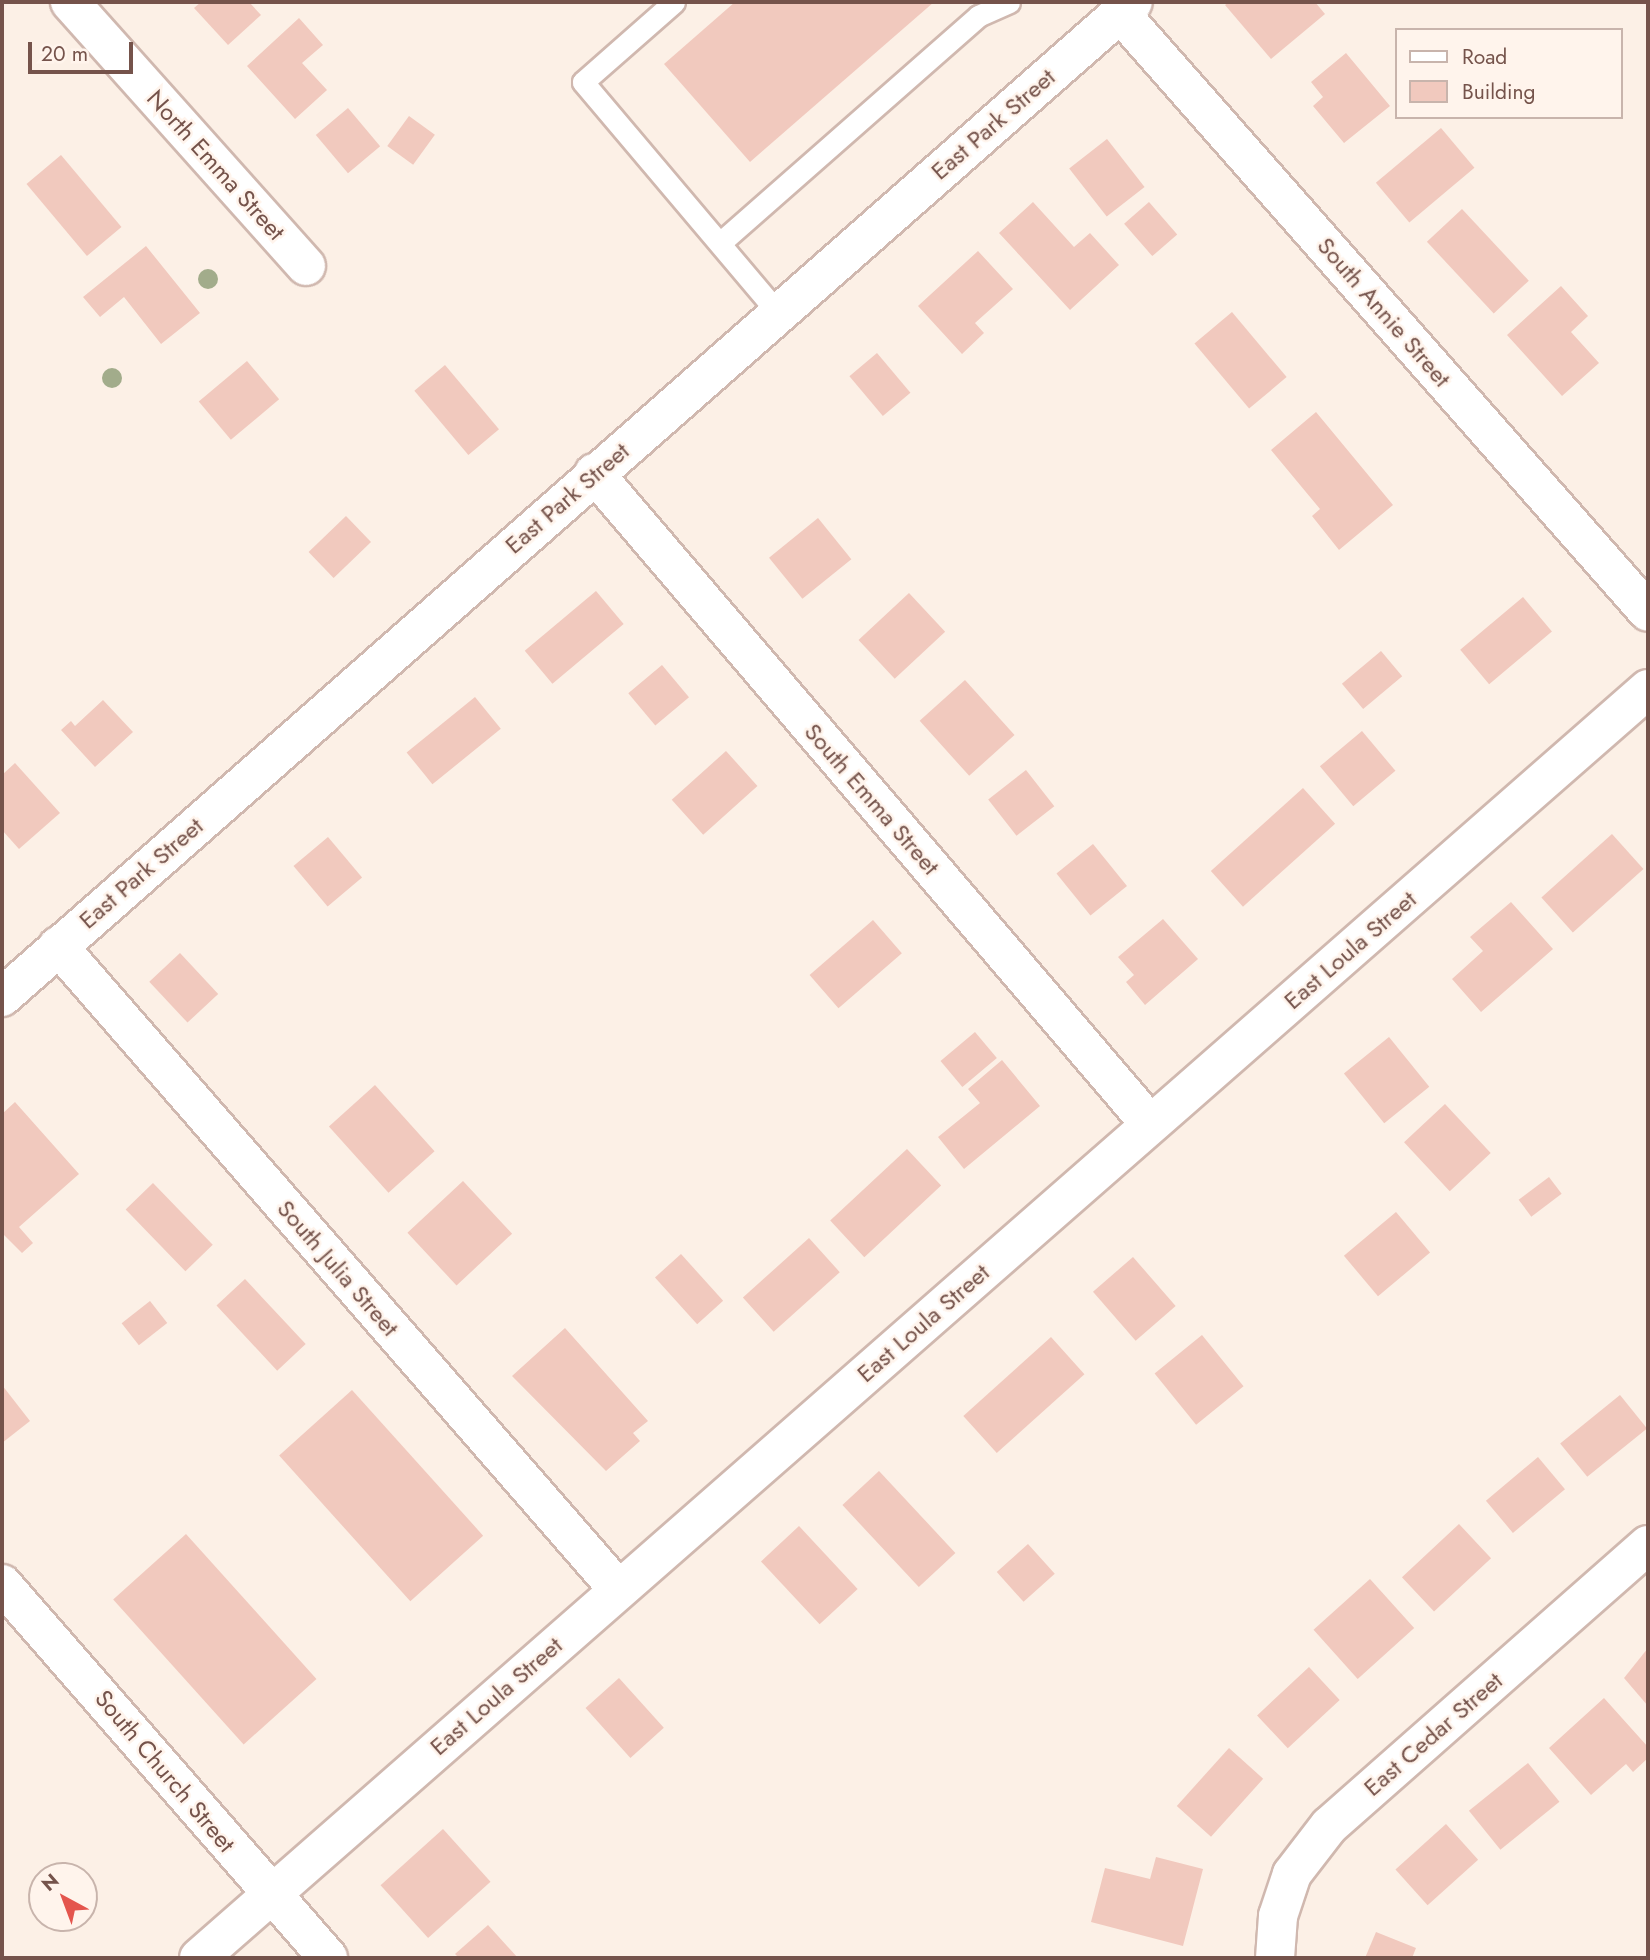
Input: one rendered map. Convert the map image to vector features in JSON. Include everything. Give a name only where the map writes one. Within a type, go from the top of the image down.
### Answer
[{"type":"street","name":"North Emma Street","points":[[70,2],[306,266]]},
{"type":"street","name":"East Park Street","points":[[2,997],[1127,8]]},
{"type":"street","name":"South Annie Street","points":[[1127,8],[1648,612]]},
{"type":"street","name":"South Emma Street","points":[[594,474],[1150,1124]]},
{"type":"street","name":"East Loula Street","points":[[199,1958],[1648,690]]},
{"type":"street","name":"South Julia Street","points":[[58,946],[618,1589]]},
{"type":"street","name":"East Cedar Street","points":[[1275,1958],[1278,1916],[1292,1874],[1329,1826],[1648,1545]]},
{"type":"street","name":"South Church Street","points":[[2,1584],[328,1958]]},
{"type":"lane","points":[[674,2],[583,82],[778,313]]},
{"type":"lane","points":[[720,243],[978,16],[1009,2]]},
{"type":"building","points":[[201,2],[249,2],[261,15],[228,45],[194,8]]},
{"type":"building","points":[[735,2],[934,2],[750,162],[664,64]]},
{"type":"building","points":[[1229,2],[1315,2],[1325,14],[1271,59],[1225,5]]},
{"type":"building","points":[[299,18],[323,45],[302,63],[327,90],[295,119],[247,66]]},
{"type":"building","points":[[1346,53],[1390,106],[1344,143],[1313,106],[1323,97],[1311,82]]},
{"type":"building","points":[[348,108],[380,146],[348,173],[316,135]]},
{"type":"building","points":[[409,116],[435,135],[413,165],[387,146]]},
{"type":"building","points":[[1441,128],[1474,168],[1409,222],[1376,183]]},
{"type":"building","points":[[1107,139],[1145,187],[1107,217],[1069,169]]},
{"type":"building","points":[[61,155],[121,227],[87,256],[27,184]]},
{"type":"building","points":[[1033,202],[1074,247],[1090,233],[1119,265],[1070,310],[999,233]]},
{"type":"building","points":[[1149,202],[1177,234],[1152,256],[1124,224]]},
{"type":"building","points":[[1462,209],[1529,281],[1494,313],[1427,242]]},
{"type":"building","points":[[146,246],[200,313],[161,344],[124,297],[100,317],[83,297]]},
{"type":"building","points":[[978,251],[1013,289],[975,323],[984,333],[962,354],[918,306]]},
{"type":"building","points":[[1561,286],[1588,316],[1571,332],[1599,363],[1562,396],[1507,335]]},
{"type":"building","points":[[1232,312],[1287,377],[1249,409],[1194,343]]},
{"type":"building","points":[[877,353],[910,393],[883,416],[849,376]]},
{"type":"building","points":[[247,361],[279,399],[231,440],[199,401]]},
{"type":"building","points":[[445,365],[499,429],[468,455],[414,391]]},
{"type":"building","points":[[1316,412],[1393,505],[1339,550],[1312,516],[1320,509],[1271,450]]},
{"type":"building","points":[[346,516],[371,542],[334,578],[309,552]]},
{"type":"building","points":[[818,518],[851,559],[802,599],[769,558]]},
{"type":"building","points":[[596,591],[624,624],[552,684],[525,651]]},
{"type":"building","points":[[909,593],[945,632],[895,679],[859,640]]},
{"type":"building","points":[[1523,597],[1552,631],[1489,684],[1460,650]]},
{"type":"building","points":[[1381,651],[1402,676],[1363,709],[1342,684]]},
{"type":"building","points":[[662,665],[689,697],[655,725],[628,693]]},
{"type":"building","points":[[965,680],[1015,735],[969,776],[920,721]]},
{"type":"building","points":[[475,697],[501,729],[432,784],[407,752]]},
{"type":"building","points":[[103,700],[133,732],[95,767],[61,730],[71,721],[75,726]]},
{"type":"building","points":[[1362,731],[1395,771],[1353,806],[1320,766]]},
{"type":"building","points":[[726,751],[757,786],[703,835],[672,800]]},
{"type":"building","points":[[15,763],[60,813],[19,849],[2,830],[2,775]]},
{"type":"building","points":[[1026,770],[1054,806],[1016,836],[988,800]]},
{"type":"building","points":[[1303,788],[1335,824],[1243,907],[1211,871]]},
{"type":"building","points":[[1612,834],[1643,869],[1573,932],[1541,898]]},
{"type":"building","points":[[328,837],[362,878],[328,907],[294,866]]},
{"type":"building","points":[[1093,844],[1127,886],[1090,916],[1056,874]]},
{"type":"building","points":[[1511,902],[1553,949],[1481,1012],[1452,979],[1483,951],[1470,937]]},
{"type":"building","points":[[1163,919],[1198,959],[1145,1005],[1126,982],[1134,975],[1118,957]]},
{"type":"building","points":[[873,920],[902,953],[838,1008],[810,975]]},
{"type":"building","points":[[180,953],[218,994],[187,1023],[149,982]]},
{"type":"building","points":[[975,1032],[997,1058],[962,1087],[941,1061]]},
{"type":"building","points":[[1389,1037],[1429,1087],[1384,1123],[1344,1074]]},
{"type":"building","points":[[1002,1060],[1040,1106],[964,1169],[938,1137],[980,1103],[968,1089]]},
{"type":"building","points":[[375,1085],[435,1151],[388,1193],[329,1126]]},
{"type":"building","points":[[15,1102],[79,1174],[19,1227],[33,1243],[22,1253],[2,1233],[2,1114]]},
{"type":"building","points":[[1445,1104],[1491,1153],[1450,1191],[1404,1142]]},
{"type":"building","points":[[907,1149],[941,1186],[864,1257],[830,1221]]},
{"type":"building","points":[[1549,1177],[1562,1194],[1531,1217],[1519,1200]]},
{"type":"building","points":[[463,1181],[512,1234],[457,1285],[407,1233]]},
{"type":"building","points":[[153,1183],[213,1245],[185,1271],[126,1209]]},
{"type":"building","points":[[1396,1212],[1430,1253],[1378,1296],[1344,1256]]},
{"type":"building","points":[[809,1238],[840,1272],[774,1332],[743,1298]]},
{"type":"building","points":[[681,1254],[723,1301],[697,1324],[655,1277]]},
{"type":"building","points":[[1133,1257],[1176,1306],[1136,1341],[1093,1292]]},
{"type":"building","points":[[245,1279],[306,1344],[277,1371],[216,1306]]},
{"type":"building","points":[[150,1301],[167,1323],[139,1345],[122,1323]]},
{"type":"building","points":[[565,1328],[648,1421],[633,1433],[640,1441],[606,1471],[512,1376]]},
{"type":"building","points":[[1202,1335],[1244,1386],[1196,1425],[1155,1373]]},
{"type":"building","points":[[1051,1337],[1084,1374],[997,1453],[963,1416]]},
{"type":"building","points":[[2,1385],[30,1421],[2,1443]]},
{"type":"building","points":[[352,1390],[483,1536],[410,1601],[279,1456]]},
{"type":"building","points":[[1620,1395],[1647,1428],[1587,1477],[1560,1443]]},
{"type":"building","points":[[1538,1457],[1565,1489],[1513,1533],[1486,1501]]},
{"type":"building","points":[[879,1471],[955,1553],[919,1587],[842,1505]]},
{"type":"building","points":[[1459,1524],[1491,1558],[1434,1612],[1402,1577]]},
{"type":"building","points":[[799,1526],[858,1589],[820,1624],[761,1561]]},
{"type":"building","points":[[186,1534],[316,1679],[244,1744],[113,1600]]},
{"type":"building","points":[[1028,1544],[1055,1574],[1024,1602],[997,1572]]},
{"type":"building","points":[[1370,1579],[1414,1628],[1358,1679],[1314,1630]]},
{"type":"building","points":[[1648,1648],[1648,1706],[1624,1678]]},
{"type":"building","points":[[1309,1667],[1340,1700],[1288,1748],[1257,1715]]},
{"type":"building","points":[[619,1678],[664,1728],[630,1758],[586,1708]]},
{"type":"building","points":[[1604,1698],[1648,1747],[1648,1758],[1633,1772],[1626,1764],[1591,1795],[1549,1748]]},
{"type":"building","points":[[1229,1748],[1263,1779],[1211,1837],[1177,1806]]},
{"type":"building","points":[[1528,1763],[1559,1802],[1500,1850],[1469,1811]]},
{"type":"building","points":[[1446,1824],[1478,1860],[1428,1905],[1395,1870]]},
{"type":"building","points":[[443,1829],[491,1882],[428,1938],[381,1885]]},
{"type":"building","points":[[1156,1857],[1203,1869],[1183,1946],[1091,1922],[1105,1868],[1150,1879]]},
{"type":"building","points":[[488,1925],[518,1958],[459,1958],[455,1954]]},
{"type":"building","points":[[1376,1932],[1416,1948],[1412,1958],[1365,1958]]}]
